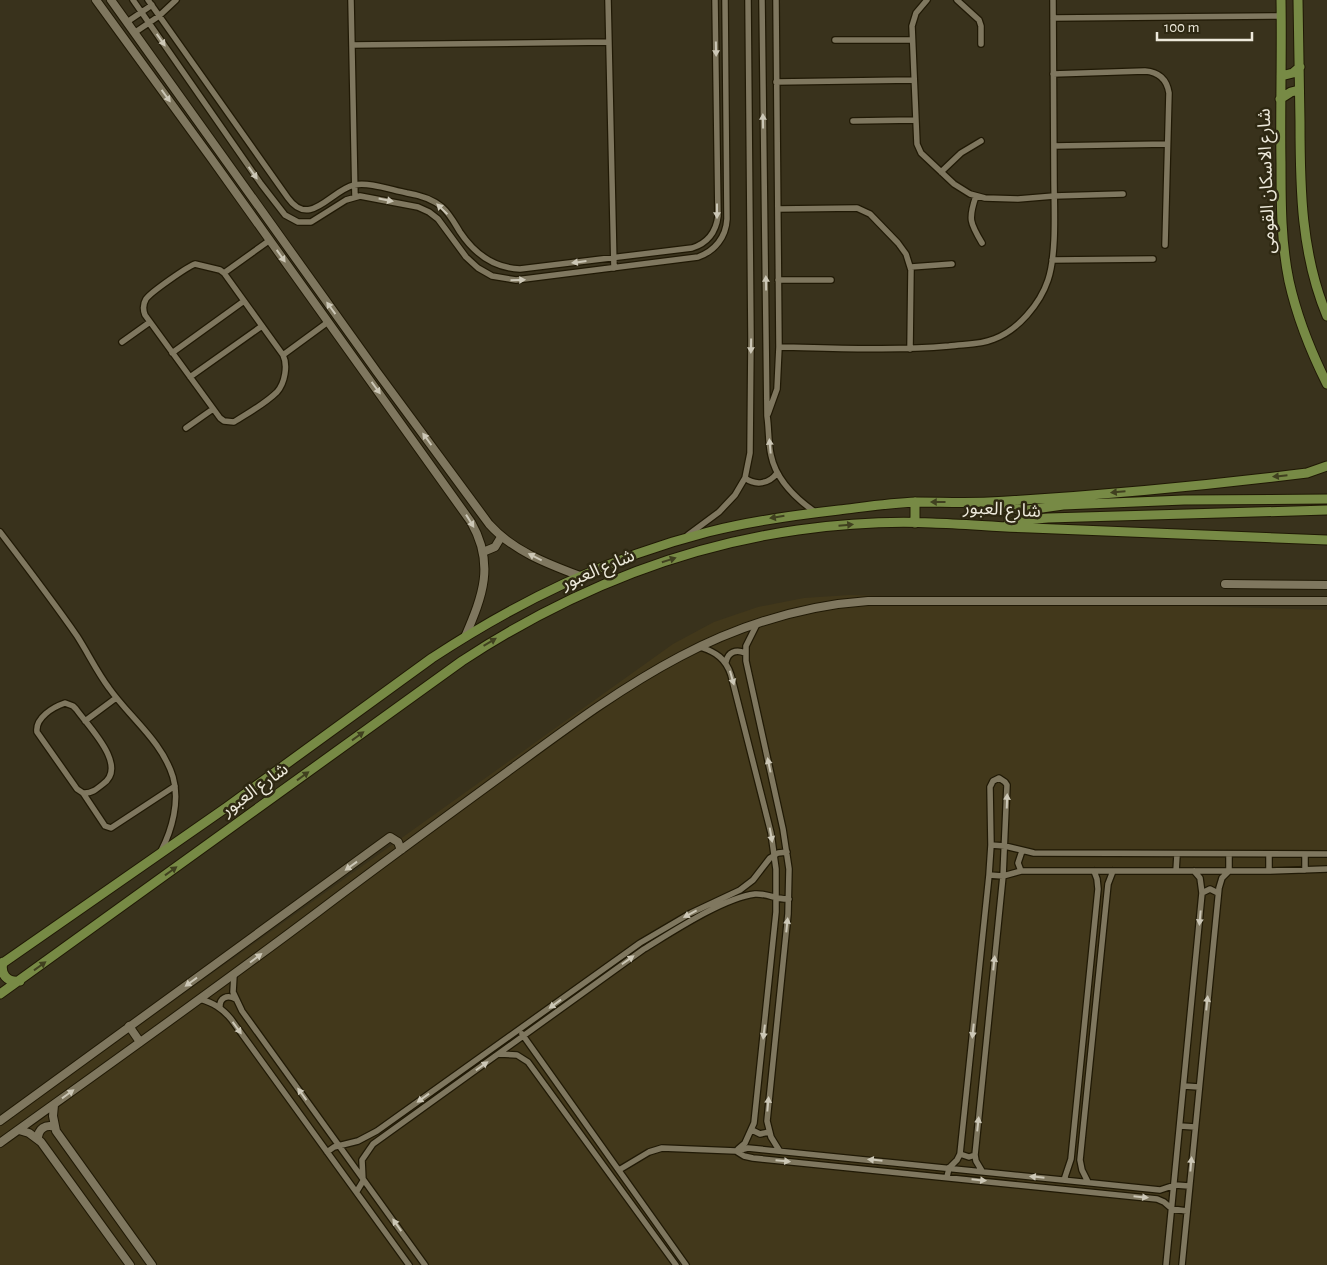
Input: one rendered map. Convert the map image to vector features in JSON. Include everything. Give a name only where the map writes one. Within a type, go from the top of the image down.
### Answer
[{"type":"main road","name":"شارع الاسكان القومى","points":[[1282,0],[1280,202],[1285,259],[1302,327],[1312,354],[1327,384]]},
{"type":"main road","name":"شارع الاسكان القومى","points":[[1298,0],[1301,188],[1310,266],[1327,316]]},
{"type":"main road","points":[[1281,76],[1293,73],[1300,67]]},
{"type":"main road","points":[[1280,98],[1300,90]]},
{"type":"main road","name":"شارع العبور","points":[[2,964],[227,807],[432,658],[534,597],[632,555],[684,538],[746,523],[815,512],[915,502],[987,502],[1180,487],[1307,473],[1327,466]]},
{"type":"main road","points":[[987,502],[1011,509],[1028,510],[1063,505],[1184,500],[1327,499]]},
{"type":"main road","points":[[914,522],[915,502]]},
{"type":"main road","points":[[1000,527],[1024,520],[1040,518],[1327,510]]},
{"type":"main road","name":"شارع العبور","points":[[0,994],[462,661],[520,624],[547,610],[615,579],[656,564],[705,549],[797,530],[848,525],[914,522],[1327,540]]},
{"type":"main road","points":[[2,964],[3,973],[7,978],[13,982],[20,981]]},
{"type":"street","points":[[96,0],[270,240],[478,534],[483,552],[485,576],[482,592],[465,637]]},
{"type":"street","points":[[111,0],[377,372],[489,524],[502,537],[542,560],[580,576]]},
{"type":"street","points":[[133,0],[284,215],[298,222],[312,222],[346,200],[366,196],[424,209],[434,215],[472,263],[485,272],[500,278],[526,280],[698,257],[712,250],[722,238],[726,229],[727,185],[725,0]]},
{"type":"street","points":[[128,45],[149,23],[176,0]]},
{"type":"street","points":[[351,0],[355,197]]},
{"type":"street","points":[[608,0],[614,268]]},
{"type":"street","points":[[127,22],[141,12],[150,2],[292,204],[302,209],[313,209],[344,189],[354,185],[374,186],[413,194],[430,199],[447,212],[475,250],[494,263],[508,268],[528,268],[692,248],[703,244],[711,236],[716,227],[718,216],[715,0]]},
{"type":"street","points":[[684,538],[728,504],[735,495],[745,478],[750,453],[748,0]]},
{"type":"street","points":[[762,0],[770,452],[777,473],[792,493],[815,512]]},
{"type":"street","points":[[768,416],[777,389],[779,347],[776,0]]},
{"type":"street","points":[[927,0],[916,13],[913,20],[915,120],[919,149],[941,172],[962,189],[976,196],[992,199],[1123,194]]},
{"type":"street","points":[[957,0],[979,20],[982,44]]},
{"type":"street","points":[[779,347],[910,349],[981,343],[1004,334],[1026,316],[1036,304],[1046,285],[1052,260],[1054,196],[1053,0]]},
{"type":"street","points":[[1053,18],[1282,16]]},
{"type":"street","points":[[835,40],[912,40]]},
{"type":"street","points":[[352,46],[609,42]]},
{"type":"street","points":[[1053,74],[1145,71],[1155,73],[1163,79],[1168,88],[1165,245]]},
{"type":"street","points":[[776,82],[914,80]]},
{"type":"street","points":[[852,121],[915,120]]},
{"type":"street","points":[[941,172],[961,153],[981,140]]},
{"type":"street","points":[[1054,146],[1167,144]]},
{"type":"street","points":[[717,185],[727,185]]},
{"type":"street","points":[[976,196],[970,220],[982,243]]},
{"type":"street","points":[[778,209],[849,207],[862,209],[870,214],[898,243],[906,254],[911,267],[910,349]]},
{"type":"street","points":[[224,273],[270,240]]},
{"type":"street","points":[[1052,260],[1153,259]]},
{"type":"street","points":[[195,264],[220,270],[224,273],[244,301],[283,355],[286,369],[279,389],[274,394],[234,422],[224,421],[172,353],[143,310],[146,299],[195,264]]},
{"type":"street","points":[[911,267],[952,264]]},
{"type":"street","points":[[778,280],[831,280]]},
{"type":"street","points":[[172,353],[244,301]]},
{"type":"street","points":[[122,342],[150,322]]},
{"type":"street","points":[[283,355],[328,322]]},
{"type":"street","points":[[190,377],[262,326]]},
{"type":"street","points":[[186,428],[213,409]]},
{"type":"street","points":[[745,478],[751,482],[762,483],[777,473]]},
{"type":"street","points":[[0,532],[68,624],[116,698],[147,733],[163,755],[172,775],[174,806],[172,822],[160,854]]},
{"type":"street","points":[[483,552],[495,547],[502,537]]},
{"type":"street","points":[[1225,584],[1327,585]]},
{"type":"street","points":[[1270,584],[1274,592],[1270,600]]},
{"type":"street","points":[[0,1143],[234,975],[550,740],[632,684],[698,646],[757,623],[787,614],[819,607],[868,601],[1327,600]]},
{"type":"street","points":[[757,623],[748,639],[745,653],[787,852],[789,899],[767,1120],[769,1132],[780,1150]]},
{"type":"street","points":[[698,646],[713,652],[726,662],[734,684],[772,833],[774,854],[776,897],[772,956],[754,1123],[745,1143],[736,1150]]},
{"type":"street","points":[[726,662],[731,652],[740,651],[745,653]]},
{"type":"street","points":[[85,722],[116,698]]},
{"type":"street","points":[[82,794],[90,793],[106,782],[112,769],[112,764],[107,751],[73,706],[65,703],[41,718],[36,728],[37,732],[105,826],[111,828],[174,786]]},
{"type":"street","points":[[948,1177],[949,1168],[960,1154],[989,875],[991,845],[990,787],[993,781],[999,778],[1007,785],[1005,846],[975,1155],[982,1171]]},
{"type":"street","points":[[0,1121],[390,837],[398,842],[401,850]]},
{"type":"street","points":[[991,845],[1005,846],[1022,852],[1034,853],[1177,855],[1327,854]]},
{"type":"street","points":[[375,849],[377,860],[381,865]]},
{"type":"street","points":[[327,1152],[338,1145],[358,1141],[371,1135],[665,927],[735,893],[748,884],[774,854],[787,852]]},
{"type":"street","points":[[1021,871],[1018,863],[1022,852]]},
{"type":"street","points":[[1305,854],[1305,870]]},
{"type":"street","points":[[1176,871],[1177,855]]},
{"type":"street","points":[[1182,1265],[1218,893],[1222,878],[1228,871],[1229,855]]},
{"type":"street","points":[[1269,855],[1270,871]]},
{"type":"street","points":[[989,875],[1003,876],[1021,871],[1270,871],[1327,869]]},
{"type":"street","points":[[1064,1180],[1070,1166],[1087,1002],[1098,884],[1094,871]]},
{"type":"street","points":[[1088,1182],[1080,1160],[1108,884],[1113,871]]},
{"type":"street","points":[[1166,1265],[1202,893],[1200,878],[1194,871]]},
{"type":"street","points":[[1098,884],[1103,882],[1108,884]]},
{"type":"street","points":[[748,884],[750,895]]},
{"type":"street","points":[[1202,893],[1210,889],[1218,893]]},
{"type":"street","points":[[356,1191],[362,1185],[362,1160],[367,1151],[388,1133],[644,949],[721,905],[750,895],[763,894],[789,899]]},
{"type":"street","points":[[772,956],[783,958]]},
{"type":"street","points":[[605,968],[609,974]]},
{"type":"street","points":[[234,975],[233,984],[236,998],[242,1011],[425,1265]]},
{"type":"street","points":[[220,1008],[220,1002],[224,998],[231,996],[236,998]]},
{"type":"street","points":[[200,998],[220,1008],[236,1027],[409,1265]]},
{"type":"street","points":[[1087,1002],[1096,1003]]},
{"type":"street","points":[[767,1005],[778,1006]]},
{"type":"street","points":[[129,1026],[140,1042]]},
{"type":"street","points":[[520,1030],[686,1265]]},
{"type":"street","points":[[761,1050],[773,1052]]},
{"type":"street","points":[[497,1055],[517,1055],[528,1062],[676,1265]]},
{"type":"street","points":[[1184,1086],[1199,1087]]},
{"type":"street","points":[[54,1105],[55,1127],[152,1265]]},
{"type":"street","points":[[1180,1126],[1195,1127]]},
{"type":"street","points":[[38,1139],[39,1132],[43,1128],[55,1127]]},
{"type":"street","points":[[383,1127],[388,1133]]},
{"type":"street","points":[[19,1130],[30,1133],[38,1139],[130,1265]]},
{"type":"street","points":[[752,1130],[760,1134],[769,1132]]},
{"type":"street","points":[[358,1141],[361,1147],[367,1151]]},
{"type":"street","points":[[620,1170],[649,1152],[662,1148],[736,1150],[748,1148],[1160,1190],[1175,1185],[1189,1186]]},
{"type":"street","points":[[736,1150],[744,1156],[753,1158],[1156,1199],[1164,1202],[1172,1209],[1187,1211]]},
{"type":"street","points":[[960,1154],[965,1157],[975,1155]]},
{"type":"street","points":[[1070,1166],[1081,1167]]},
{"type":"street","points":[[1156,1199],[1160,1195],[1160,1190]]},
{"type":"street","points":[[638,1212],[645,1207]]},
{"type":"street","points":[[116,1245],[130,1235]]},
{"type":"shaded area","points":[[850,595],[1327,610],[1327,1265],[0,1265],[0,1125],[673,644],[714,622],[758,607],[804,598]]}]
